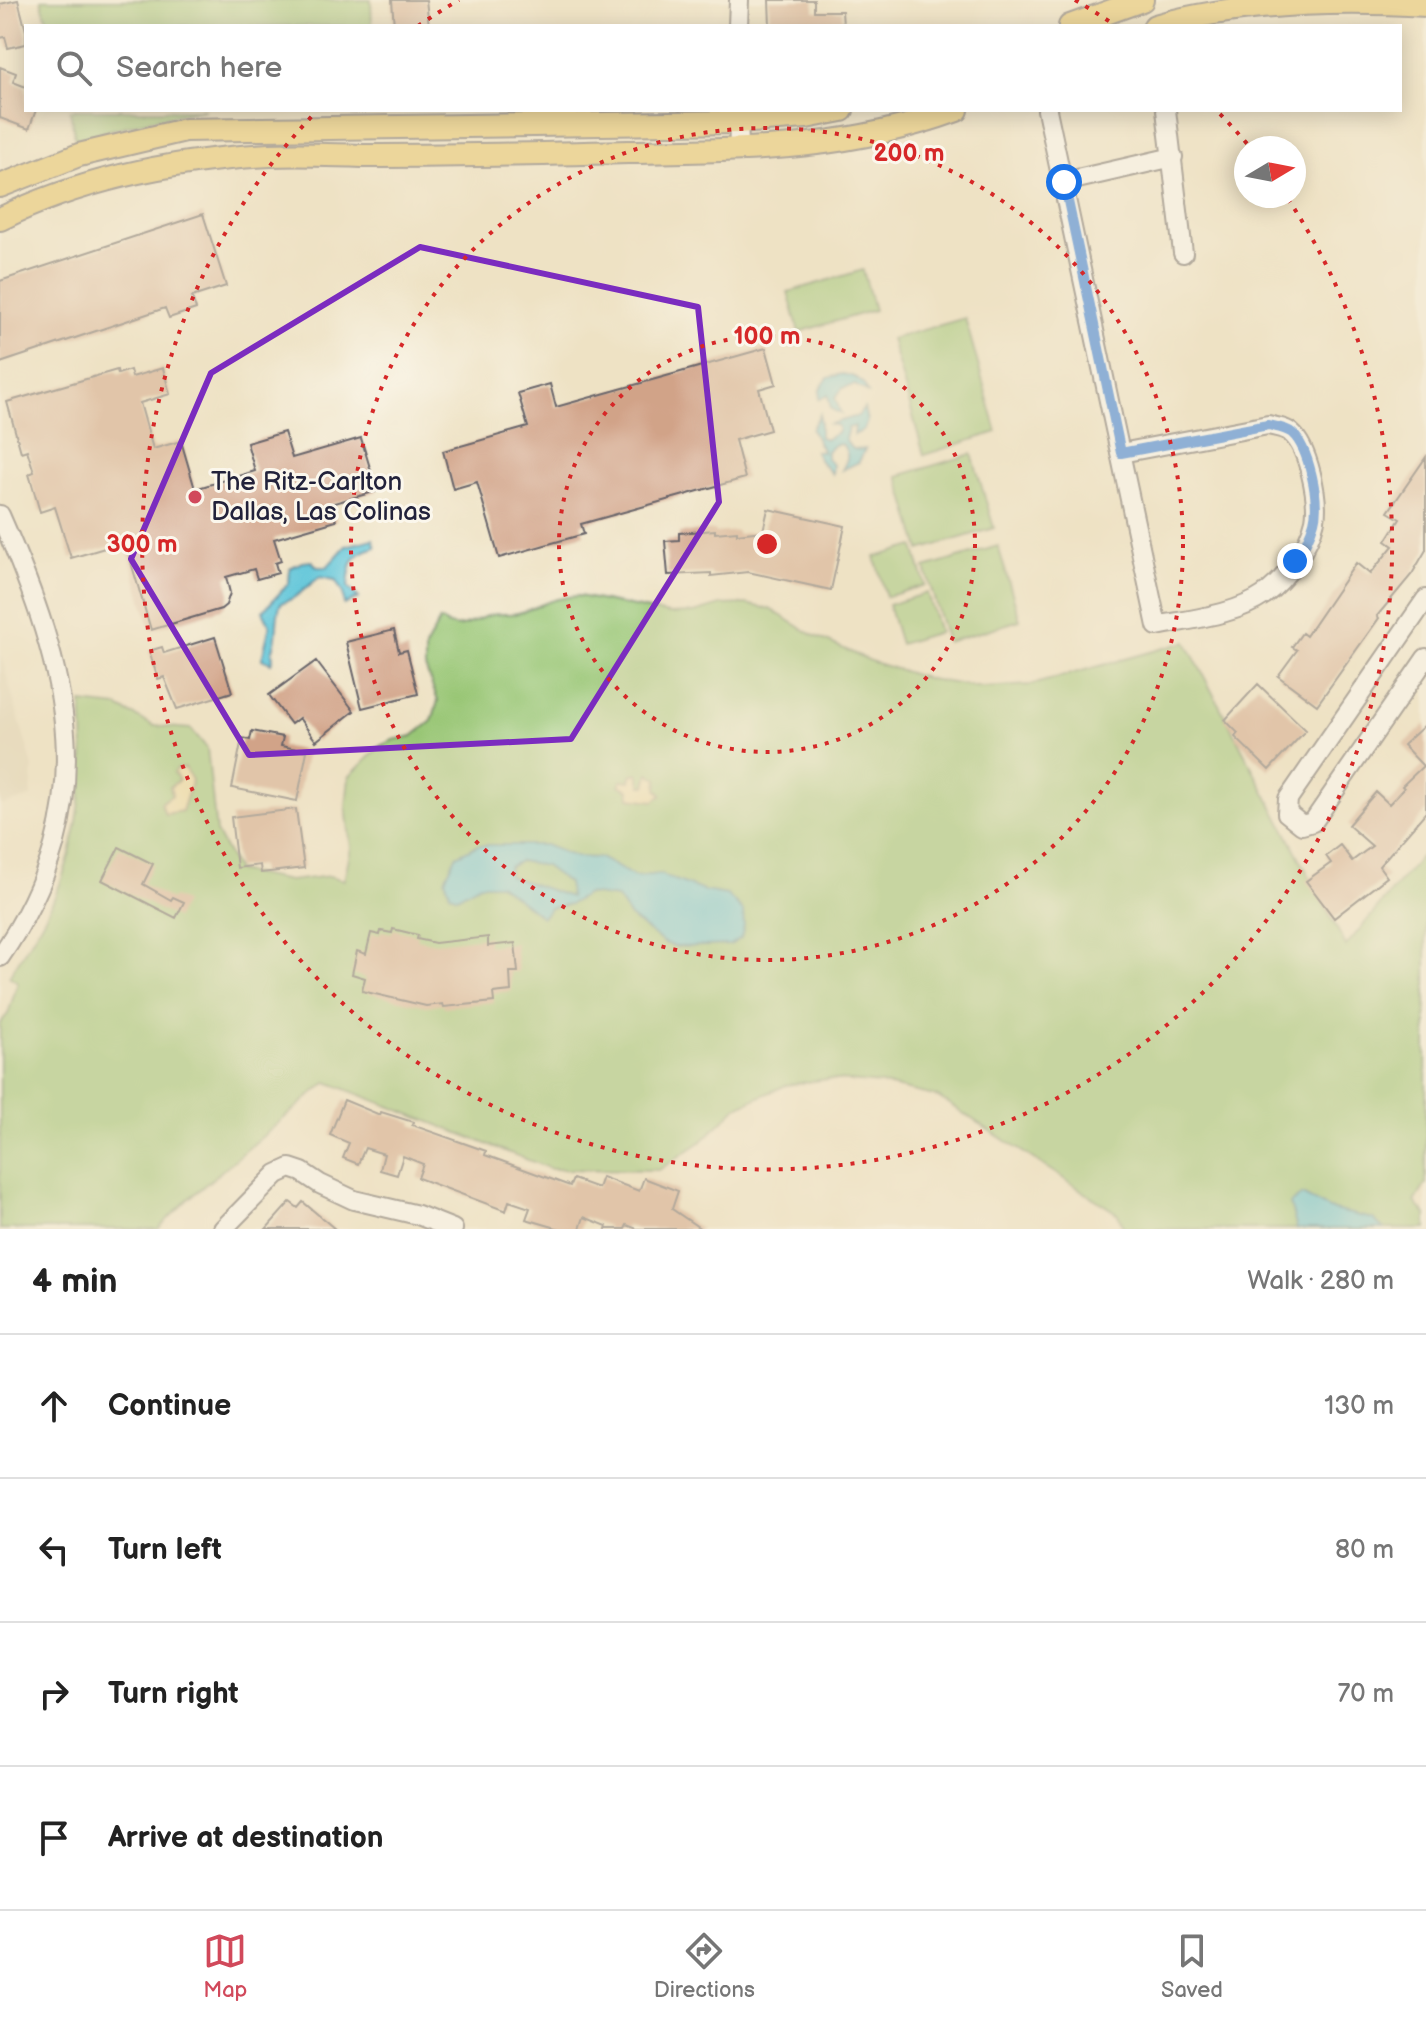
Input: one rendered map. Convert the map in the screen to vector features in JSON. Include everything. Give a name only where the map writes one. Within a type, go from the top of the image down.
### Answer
[{"type":"main road","points":[[1076,24],[1142,0]]},
{"type":"main road","points":[[1162,24],[1260,2],[1363,0],[1426,5]]},
{"type":"main road","points":[[0,186],[79,155],[185,130],[738,116],[806,117],[832,112]]},
{"type":"main road","points":[[0,219],[89,184],[141,170],[194,161],[272,155],[772,150],[843,141],[951,112]]},
{"type":"street","points":[[738,24],[739,0]]},
{"type":"street","points":[[1047,112],[1157,626],[1235,608],[1258,599],[1278,582],[1308,539],[1315,518],[1315,498],[1301,444],[1289,430],[1268,425],[1121,453]]},
{"type":"street","points":[[1166,112],[1183,253]]},
{"type":"street","points":[[738,116],[739,150]]},
{"type":"street","points":[[1064,182],[1173,157]]},
{"type":"street","points":[[0,515],[45,626],[60,688],[67,748],[63,808],[48,868],[18,931],[0,957]]},
{"type":"street","points":[[1426,599],[1288,799],[1287,813],[1294,821],[1302,825],[1313,822],[1426,658]]},
{"type":"street","points":[[223,1229],[277,1174],[290,1168],[354,1200],[418,1215],[453,1229]]},
{"type":"highlighted area","points":[[420,247],[698,307],[719,502],[571,739],[249,755],[131,559],[211,373]]},
{"type":"shaded area","points":[[0,653],[33,767],[31,797],[0,806]]},
{"type":"green space","points":[[41,0],[371,0],[372,24],[48,24]]},
{"type":"green space","points":[[70,112],[194,112],[154,119],[75,139]]},
{"type":"green space","points":[[863,270],[874,310],[799,332],[788,292]]},
{"type":"green space","points":[[965,318],[997,432],[924,455],[891,339]]},
{"type":"green space","points":[[972,454],[994,528],[920,550],[898,476]]},
{"type":"green space","points":[[914,546],[925,585],[886,597],[875,557]]},
{"type":"green space","points":[[998,546],[1020,620],[947,642],[925,568]]},
{"type":"green space","points":[[927,593],[939,632],[900,644],[888,605]]},
{"type":"green space","points":[[579,596],[669,614],[694,613],[721,605],[746,604],[770,609],[813,635],[873,662],[929,679],[982,688],[1031,685],[1186,642],[1346,946],[1426,850],[1426,1184],[1415,1202],[1426,1215],[1426,1229],[1124,1229],[1118,1214],[938,1097],[881,1084],[827,1079],[786,1085],[737,1107],[702,1141],[659,1170],[551,1169],[327,1082],[187,1200],[158,1229],[0,1229],[0,1023],[8,1014],[18,982],[9,976],[50,908],[73,840],[83,772],[82,703],[118,707],[154,726],[191,729],[207,748],[216,832],[237,871],[289,881],[330,876],[344,880],[351,848],[346,806],[349,777],[380,746],[413,736],[432,721],[438,701],[425,667],[425,648],[440,620],[453,626],[464,626],[491,615],[518,613],[554,600]]},
{"type":"sand","points":[[185,768],[192,780],[182,811],[165,814],[161,803],[172,795],[170,787],[179,780],[174,773],[177,769]]},
{"type":"sand","points":[[638,773],[642,786],[646,786],[649,773],[658,779],[657,789],[662,795],[654,801],[630,798],[629,790],[619,785],[622,780],[630,781],[631,775]]},
{"type":"water","points":[[842,374],[858,379],[868,393],[855,385],[843,388],[835,398],[841,414],[831,409],[828,395],[819,399],[820,389],[828,378]]},
{"type":"water","points":[[864,408],[867,421],[864,430],[854,435],[855,426],[848,428],[845,439],[853,448],[865,449],[859,462],[842,470],[847,454],[842,444],[834,445],[827,451],[827,458],[833,465],[832,474],[819,460],[815,451],[823,452],[811,429],[820,414],[820,437],[826,439],[838,432],[838,426],[830,424],[858,416]]},
{"type":"water","points":[[373,539],[376,547],[357,556],[350,572],[348,587],[359,598],[344,605],[343,593],[335,580],[320,577],[281,603],[273,659],[271,663],[262,659],[270,625],[263,611],[289,583],[290,568],[312,561],[317,567],[327,567],[346,546]]},
{"type":"water","points":[[478,845],[545,845],[575,857],[600,858],[635,877],[659,874],[704,891],[727,895],[743,911],[741,938],[730,945],[677,947],[664,943],[630,917],[617,898],[587,894],[570,904],[550,908],[542,917],[499,884],[480,884],[457,897],[450,893],[445,879],[456,856]],"holes":[[[520,861],[545,866],[568,883],[570,897],[509,876],[508,867]]]},
{"type":"water","points":[[1302,1195],[1329,1209],[1373,1219],[1384,1229],[1297,1229],[1290,1204]]},
{"type":"building","points":[[18,0],[24,24],[24,44],[8,48],[5,37],[0,38],[0,4]]},
{"type":"building","points":[[392,0],[426,0],[429,24],[394,24]]},
{"type":"building","points":[[769,0],[814,0],[814,11],[842,11],[843,24],[770,24]]},
{"type":"building","points":[[0,67],[16,73],[13,82],[24,86],[24,112],[35,112],[29,129],[0,118]]},
{"type":"building","points":[[203,214],[226,286],[192,297],[196,309],[169,318],[165,308],[0,363],[0,281]]},
{"type":"building","points":[[766,348],[776,384],[759,389],[770,430],[735,440],[745,478],[581,524],[584,534],[499,558],[477,482],[453,489],[443,451],[528,427],[518,393],[550,384],[556,407]]},
{"type":"building","name":"The Ritz-Carlton Dallas, Las Colinas","points":[[163,368],[170,394],[140,403],[153,449],[181,441],[195,489],[255,471],[247,443],[284,432],[292,458],[361,438],[377,491],[331,504],[336,521],[274,539],[281,561],[275,563],[278,573],[257,579],[254,569],[226,577],[230,593],[221,609],[151,630],[125,542],[71,558],[55,507],[40,512],[29,474],[34,472],[27,450],[21,452],[7,402],[117,370],[118,374],[130,370],[132,377]]},
{"type":"building","points":[[1426,457],[1426,550],[1317,705],[1278,676],[1297,650],[1292,647],[1302,633],[1306,636],[1356,563],[1370,574],[1393,546],[1386,541],[1400,519],[1388,512]]},
{"type":"building","points":[[768,509],[845,526],[831,590],[748,572],[711,576],[711,573],[668,575],[665,541],[679,540],[679,533],[763,531]]},
{"type":"building","points":[[394,630],[399,652],[407,650],[418,694],[362,708],[346,642]]},
{"type":"building","points":[[215,637],[232,692],[177,709],[164,677],[158,679],[149,651],[162,647],[164,653]]},
{"type":"building","points":[[316,661],[354,711],[316,741],[299,718],[291,724],[269,695]]},
{"type":"building","points":[[1258,684],[1306,730],[1269,770],[1235,737],[1238,733],[1225,720]]},
{"type":"building","points":[[1426,724],[1426,812],[1379,866],[1387,877],[1334,918],[1306,881],[1331,863],[1326,856],[1340,845],[1352,861],[1372,846],[1348,825],[1376,792],[1389,804],[1423,766],[1403,745]]},
{"type":"building","points":[[252,731],[283,737],[281,746],[307,751],[297,801],[232,788],[242,738],[250,740]]},
{"type":"building","points":[[296,809],[304,868],[261,873],[260,865],[237,868],[231,817]]},
{"type":"building","points":[[119,847],[153,864],[143,884],[171,900],[173,897],[184,902],[176,918],[102,880]]},
{"type":"building","points":[[393,929],[435,943],[488,937],[488,946],[515,943],[518,972],[510,972],[511,991],[493,993],[494,1002],[444,1007],[443,1004],[426,1006],[362,991],[365,978],[352,974],[357,951],[366,954],[371,933],[392,933]]},
{"type":"building","points":[[344,1100],[380,1115],[381,1112],[413,1122],[412,1125],[486,1151],[485,1155],[570,1186],[573,1179],[598,1188],[602,1177],[639,1191],[644,1178],[678,1191],[672,1209],[701,1229],[637,1229],[627,1225],[625,1229],[606,1229],[607,1226],[584,1217],[580,1229],[560,1229],[526,1219],[530,1208],[509,1201],[506,1211],[418,1178],[423,1164],[403,1156],[397,1175],[380,1170],[384,1154],[365,1148],[358,1164],[343,1158],[349,1143],[330,1135]]},
{"type":"building","points":[[290,1202],[298,1208],[303,1202],[335,1229],[266,1229]]},
{"type":"place","name":"The Ritz-Carlton Dallas, Las Colinas","points":[[195,497]]},
{"type":"route","points":[[1064,182],[1121,453],[1268,425],[1289,430],[1301,444],[1315,498],[1315,518],[1308,539],[1295,561]]}]
